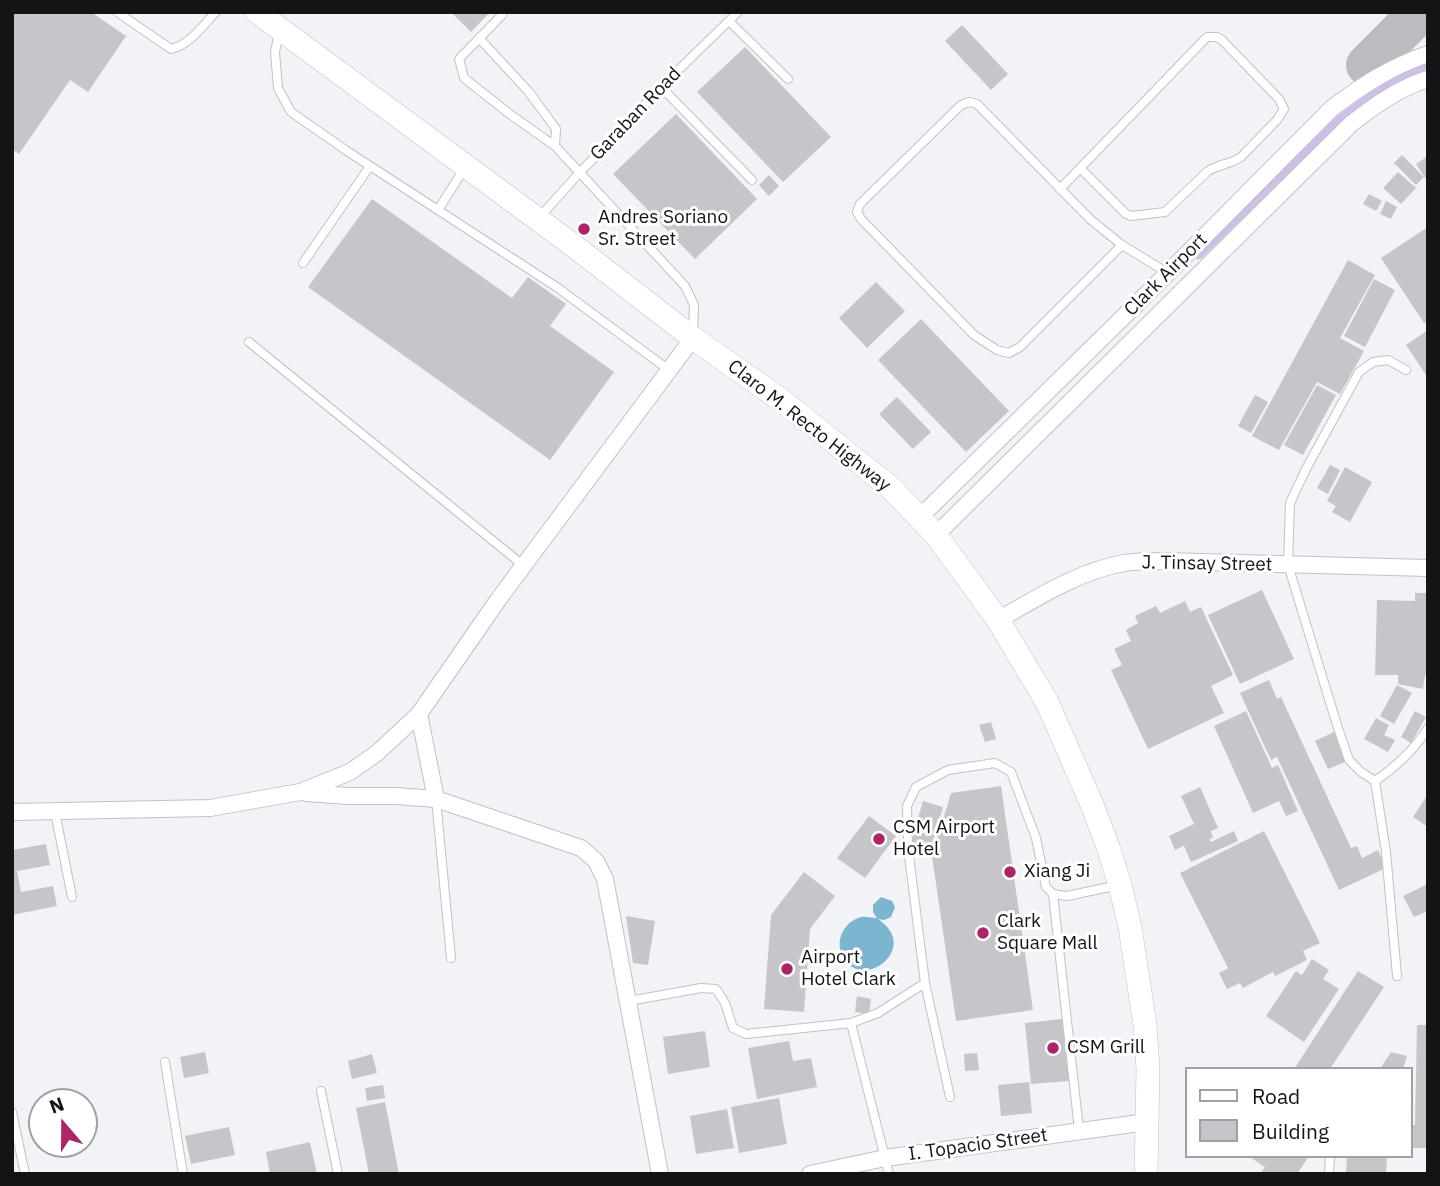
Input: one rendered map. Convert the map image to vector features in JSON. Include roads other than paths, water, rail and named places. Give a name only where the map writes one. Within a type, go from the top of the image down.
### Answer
[{"type":"main road","name":"Claro M. Recto Highway","points":[[257,12],[538,219],[692,338],[784,402],[891,488],[936,535],[998,620],[1047,702],[1093,807],[1111,887],[1130,927],[1145,1024],[1148,1069],[1146,1174]]},
{"type":"street","name":"Clark Airport","points":[[919,518],[1332,108],[1384,72],[1428,54]]},
{"type":"street","name":"Clark Airport","points":[[936,535],[1351,124],[1400,91],[1428,79]]},
{"type":"street","points":[[1182,259],[1199,276]]},
{"type":"street","points":[[12,812],[210,808],[300,792],[350,772],[377,753],[419,714],[498,600],[692,338]]},
{"type":"street","name":"J. Tinsay Street","points":[[998,620],[1067,583],[1122,564],[1163,561],[1428,568]]},
{"type":"street","points":[[419,714],[436,799]]},
{"type":"street","points":[[300,792],[436,799],[580,848],[596,861],[605,879],[660,1174]]},
{"type":"street","name":"I. Topacio Street","points":[[810,1174],[887,1166],[1079,1130],[1147,1122]]},
{"type":"lane","points":[[117,12],[171,49],[191,39],[216,12]]},
{"type":"lane","name":"Garaban Road","points":[[538,219],[661,87],[738,12]]},
{"type":"lane","points":[[502,15],[459,59],[464,78],[511,116],[555,146],[685,286],[694,305],[692,338]]},
{"type":"lane","points":[[729,21],[788,79]]},
{"type":"lane","points":[[279,28],[275,52],[278,88],[291,112],[558,288],[669,370]]},
{"type":"lane","points":[[1060,189],[1207,37],[1222,40],[1279,99],[1284,109],[1277,120],[1241,157],[1208,171],[1171,209],[1159,214],[1126,215],[1081,169]]},
{"type":"lane","points":[[479,38],[528,91],[556,129],[555,146]]},
{"type":"lane","points":[[661,87],[752,180]]},
{"type":"lane","points":[[1122,245],[1020,347],[1009,353],[997,350],[974,335],[857,212],[860,204],[961,105],[969,102],[977,104],[1091,220],[1122,245],[1168,273]]},
{"type":"lane","points":[[303,263],[370,166]]},
{"type":"lane","points":[[438,209],[466,166]]},
{"type":"lane","points":[[249,342],[524,566]]},
{"type":"lane","points":[[1398,976],[1386,852],[1375,781],[1349,760],[1289,565],[1290,503],[1359,372],[1373,362],[1388,360],[1406,370]]},
{"type":"lane","points":[[1375,781],[1394,768],[1428,728]]},
{"type":"lane","points":[[950,1097],[925,983],[908,848],[907,806],[916,787],[948,770],[995,763],[1012,772],[1036,838],[1046,887],[1053,894],[1067,896],[1111,887]]},
{"type":"lane","points":[[436,799],[451,958]]},
{"type":"lane","points":[[55,812],[72,897]]},
{"type":"lane","points":[[1053,894],[1079,1130]]},
{"type":"lane","points":[[629,1001],[701,988],[716,989],[733,1028],[746,1034],[851,1023],[878,1013],[925,983]]},
{"type":"lane","points":[[851,1023],[887,1166]]},
{"type":"lane","points":[[164,1062],[183,1174]]},
{"type":"lane","points":[[321,1091],[338,1174]]},
{"type":"lane","points":[[12,1112],[25,1174]]},
{"type":"water","points":[[881,897],[892,901],[895,907],[891,917],[878,919],[890,931],[894,943],[890,955],[882,964],[860,970],[849,964],[841,952],[841,935],[856,919],[877,918],[873,905]]},
{"type":"place","name":"Andres Soriano Sr. Street","points":[[584,229]]},
{"type":"place","name":"CSM Airport Hotel","points":[[879,839]]},
{"type":"place","name":"Xiang Ji","points":[[1010,872]]},
{"type":"place","name":"Clark Square Mall","points":[[983,933]]},
{"type":"place","name":"Airport Hotel Clark","points":[[787,969]]},
{"type":"place","name":"CSM Grill","points":[[1053,1048]]}]
